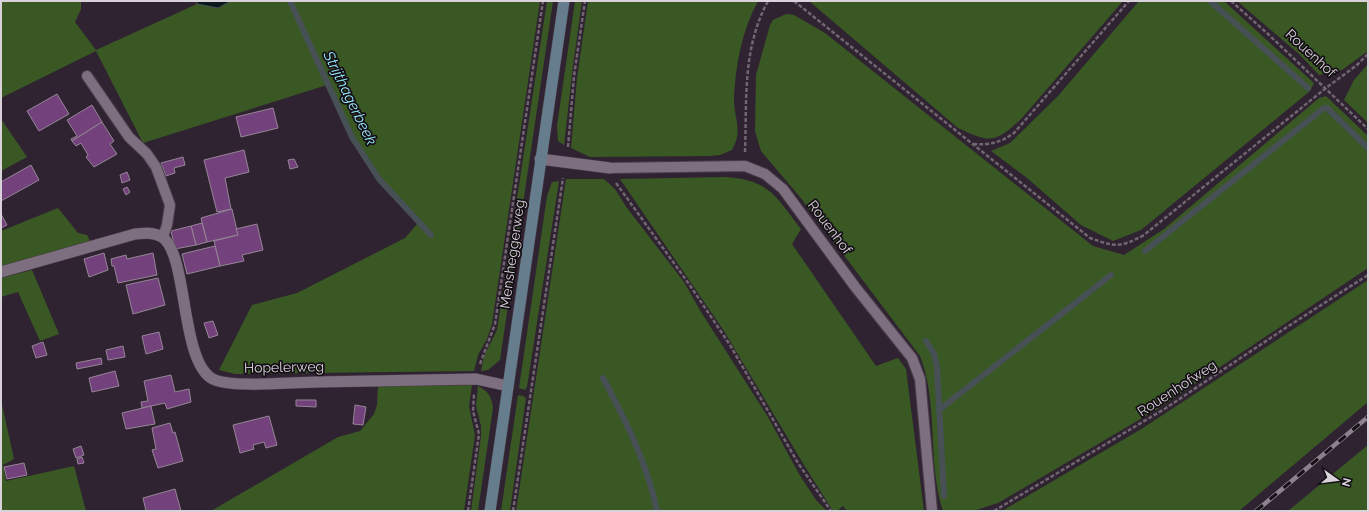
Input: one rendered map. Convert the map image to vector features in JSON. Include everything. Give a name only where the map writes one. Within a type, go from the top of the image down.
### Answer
[{"type":"main road","name":"Mensheggerweg","points":[[490,511],[564,1]]},
{"type":"street","name":"Rouenhof","points":[[540,159],[610,168]]},
{"type":"street","points":[[1,272],[135,234],[153,233],[162,237]]},
{"type":"street","name":"Hopelerweg","points":[[162,237],[169,244],[172,253],[197,359],[210,377],[218,382],[256,383],[476,379],[508,386]]},
{"type":"lane","points":[[87,76],[129,137],[147,154],[156,167],[170,205],[167,225],[162,237]]},
{"type":"lane","name":"Rouenhof","points":[[610,168],[744,166],[765,174],[783,190],[856,288],[912,358],[920,379],[932,511]]},
{"type":"path","points":[[468,511],[479,434],[472,403],[482,354],[491,338],[495,324],[543,1]]},
{"type":"path","points":[[513,511],[566,163],[574,76],[585,1]]},
{"type":"path","points":[[744,166],[745,95],[748,61],[755,33],[768,1]]},
{"type":"path","points":[[794,1],[1090,238],[1110,246],[1126,245],[1144,235],[1326,88],[1357,65],[1368,54]]},
{"type":"path","points":[[973,144],[988,145],[1002,141],[1014,133],[1129,1]]},
{"type":"path","name":"Rouenhof","points":[[1230,1],[1326,88],[1368,129]]},
{"type":"path","points":[[610,168],[613,179],[689,284],[730,346],[798,463],[831,511]]},
{"type":"path","name":"Rouenhofweg","points":[[994,511],[1166,408],[1368,275]]},
{"type":"green space","points":[[1,1],[81,1],[81,9],[75,22],[96,50],[197,4],[218,8],[231,1],[540,1],[492,324],[487,339],[478,355],[474,371],[235,374],[219,370],[252,305],[297,293],[405,238],[419,222],[379,179],[352,137],[327,85],[143,143],[96,51],[1,98]]},
{"type":"green space","points":[[547,1],[553,1],[500,360],[488,370],[481,371],[484,356],[497,330]]},
{"type":"green space","points":[[575,1],[582,1],[564,145],[558,141],[557,126]]},
{"type":"green space","points":[[588,1],[758,1],[752,12],[738,59],[734,104],[738,130],[732,150],[720,155],[710,156],[590,157],[571,148],[577,78]]},
{"type":"green space","points":[[809,1],[1123,1],[1013,127],[998,137],[985,138],[958,128]]},
{"type":"green space","points":[[1139,1],[1224,1],[1314,83],[1310,91],[1141,230],[1113,241],[1081,225],[1027,178],[991,151],[1010,143],[1058,96]]},
{"type":"green space","points":[[1237,1],[1368,1],[1368,51],[1342,70],[1319,75],[1299,54]]},
{"type":"green space","points":[[786,14],[794,15],[825,33],[1093,246],[1124,255],[1164,229],[1319,98],[1326,96],[1368,136],[1368,268],[1159,408],[998,503],[973,511],[943,511],[935,473],[929,394],[926,374],[920,356],[800,197],[761,151],[755,131],[756,75],[770,25],[773,20]]},
{"type":"green space","points":[[1368,64],[1368,123],[1344,100],[1354,80]]},
{"type":"green space","points":[[1,119],[27,157],[1,171]]},
{"type":"green space","points":[[725,177],[740,179],[762,186],[777,199],[801,229],[792,244],[876,366],[898,358],[906,369],[924,511],[847,511],[843,506],[837,511],[833,511],[724,331],[620,179]]},
{"type":"green space","points":[[566,179],[604,179],[615,189],[627,208],[684,282],[701,312],[768,417],[799,474],[816,500],[827,511],[516,511]]},
{"type":"green space","points":[[559,181],[527,387],[525,390],[519,388],[547,196],[552,182]]},
{"type":"green space","points":[[58,208],[78,233],[87,235],[90,241],[1,268],[1,231]]},
{"type":"green space","points":[[32,270],[59,334],[40,341],[18,292],[1,297],[1,278]]},
{"type":"green space","points":[[1368,280],[1368,402],[1239,511],[1002,511],[1143,428]]},
{"type":"green space","points":[[472,385],[469,406],[475,435],[464,511],[211,511],[338,437],[360,431],[374,414],[377,405],[378,386]]},
{"type":"green space","points":[[478,386],[489,395],[493,408],[478,511],[471,511],[481,436],[481,426],[476,406]]},
{"type":"green space","points":[[518,395],[526,398],[510,511],[501,511]]},
{"type":"green space","points":[[1,400],[14,459],[3,465],[6,481],[74,466],[86,511],[1,511]]},
{"type":"green space","points":[[1368,445],[1368,511],[1288,511]]},
{"type":"shaded area","points":[[196,1],[231,1],[218,8],[197,4]]},
{"type":"building","points":[[57,94],[69,114],[39,131],[27,111]]},
{"type":"building","points":[[92,105],[102,122],[72,141],[71,139],[77,136],[67,120]]},
{"type":"building","points":[[273,108],[278,128],[241,137],[236,117]]},
{"type":"building","points":[[102,122],[114,141],[110,144],[117,154],[94,167],[86,157],[88,155],[81,143],[76,146],[72,141]]},
{"type":"building","points":[[244,150],[249,172],[225,178],[231,209],[217,212],[204,160]]},
{"type":"building","points":[[183,157],[185,165],[174,168],[175,173],[166,176],[161,163]]},
{"type":"building","points":[[294,159],[298,167],[290,169],[288,160]]},
{"type":"building","points":[[31,165],[39,180],[1,201],[1,182]]},
{"type":"building","points":[[127,172],[130,180],[122,183],[120,175]]},
{"type":"building","points":[[127,187],[130,192],[126,195],[123,189]]},
{"type":"building","points":[[232,209],[238,235],[207,242],[201,218]]},
{"type":"building","points":[[1,214],[7,225],[1,228]]},
{"type":"building","points":[[202,223],[207,242],[196,245],[191,226]]},
{"type":"building","points":[[257,224],[263,250],[242,255],[244,261],[220,266],[214,241],[238,235],[236,229]]},
{"type":"building","points":[[191,226],[196,245],[175,249],[171,231]]},
{"type":"building","points":[[215,246],[220,266],[187,274],[182,254]]},
{"type":"building","points":[[104,253],[108,270],[89,277],[84,259]]},
{"type":"building","points":[[153,253],[157,275],[118,283],[111,259],[126,255],[127,259]]},
{"type":"building","points":[[158,278],[165,305],[133,314],[126,285]]},
{"type":"building","points":[[213,321],[218,335],[209,338],[204,323]]},
{"type":"building","points":[[159,332],[163,349],[146,354],[142,336]]},
{"type":"building","points":[[43,342],[47,355],[36,358],[32,346]]},
{"type":"building","points":[[123,346],[125,357],[108,360],[106,350]]},
{"type":"building","points":[[101,358],[102,364],[77,369],[76,363]]},
{"type":"building","points":[[115,371],[119,386],[92,392],[89,378]]},
{"type":"building","points":[[171,375],[175,392],[189,389],[191,402],[167,409],[165,403],[142,408],[141,402],[148,401],[144,381]]},
{"type":"building","points":[[296,400],[316,400],[316,407],[296,406]]},
{"type":"building","points":[[355,405],[366,407],[363,425],[353,424]]},
{"type":"building","points":[[151,406],[155,424],[126,429],[122,413]]},
{"type":"building","points":[[269,416],[277,445],[266,448],[264,442],[253,445],[254,449],[240,453],[233,425]]},
{"type":"building","points":[[170,423],[173,433],[175,432],[183,461],[158,468],[152,450],[156,449],[152,428]]},
{"type":"building","points":[[81,446],[84,455],[76,458],[73,449]]},
{"type":"building","points":[[82,457],[84,463],[78,464],[77,459]]},
{"type":"building","points":[[24,463],[27,475],[7,479],[4,467]]},
{"type":"building","points":[[175,489],[181,511],[146,511],[143,498]]},
{"type":"waterway","name":"Strijthagerbeek","points":[[290,1],[352,137],[379,179],[431,235]]},
{"type":"waterway","points":[[1210,1],[1308,88]]},
{"type":"waterway","points":[[1145,251],[1324,108],[1327,108],[1368,148]]},
{"type":"waterway","points":[[939,410],[1111,275]]},
{"type":"waterway","points":[[926,341],[934,354],[937,367],[944,496]]},
{"type":"waterway","name":"Strijthagerbeek","points":[[603,378],[620,410],[642,459],[657,511]]},
{"type":"railway","points":[[1256,511],[1368,417]]}]
